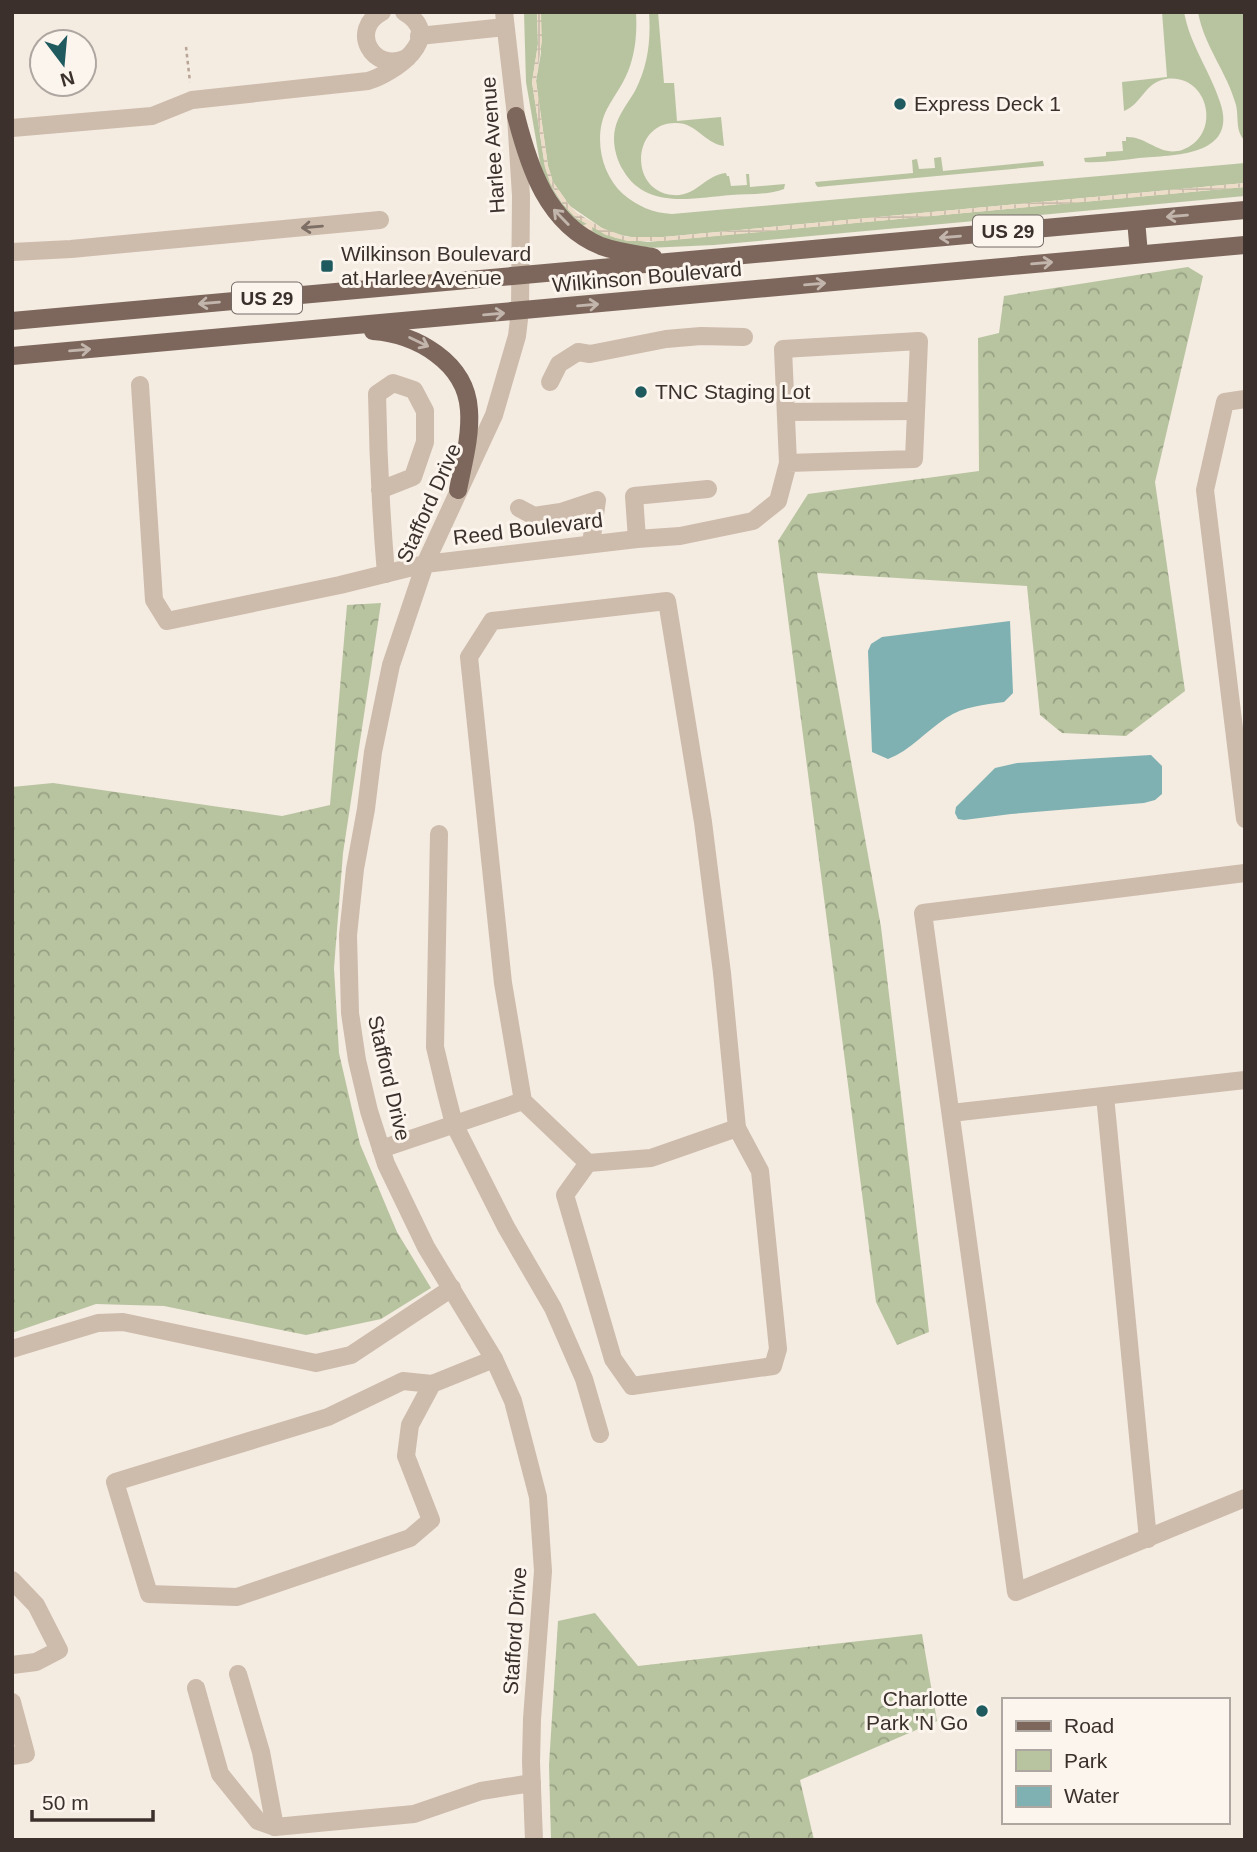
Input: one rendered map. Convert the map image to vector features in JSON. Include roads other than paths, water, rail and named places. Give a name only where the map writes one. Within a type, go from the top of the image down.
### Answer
[{"type":"main road","points":[[516,116],[526,157],[539,187],[563,221],[600,246],[626,253],[691,261]]},
{"type":"main road","name":"Wilkinson Boulevard","points":[[12,321],[1245,209]]},
{"type":"main road","points":[[1136,220],[1139,254]]},
{"type":"main road","name":"Wilkinson Boulevard","points":[[12,356],[1245,244]]},
{"type":"main road","points":[[328,328],[386,332],[412,338],[432,349],[452,368],[463,386],[470,408],[468,437],[458,490]]},
{"type":"street","points":[[382,12],[372,19],[368,26],[368,48],[385,62],[400,62],[407,58]]},
{"type":"street","points":[[12,128],[152,116],[192,100],[368,81],[383,77],[415,51],[419,36],[416,23],[405,13]]},
{"type":"street","points":[[419,36],[505,20]]},
{"type":"street","name":"Harlee Avenue","points":[[505,20],[516,116],[521,196],[521,275]]},
{"type":"street","points":[[12,252],[380,220]]},
{"type":"street","name":"Stafford Drive","points":[[521,275],[517,336],[508,373],[494,415],[425,565],[408,611],[389,678],[373,752],[348,935],[350,1013],[360,1073],[381,1149],[402,1201],[426,1247],[494,1359],[513,1401],[538,1497],[543,1549],[542,1605],[532,1719],[534,1840]]},
{"type":"street","points":[[550,382],[559,364],[578,352],[590,354],[666,338],[744,337]]},
{"type":"street","name":"Reed Boulevard","points":[[141,385],[154,600],[167,621],[425,565],[591,544],[680,536],[753,521],[778,501],[788,463],[783,349],[919,341],[916,411]]},
{"type":"street","points":[[380,491],[413,477],[425,442],[425,411],[420,400],[414,390],[393,383],[377,394],[380,491],[386,574]]},
{"type":"street","points":[[1245,400],[1225,402],[1205,490],[1245,819]]},
{"type":"street","points":[[786,412],[916,411],[914,459],[788,463]]},
{"type":"street","points":[[637,539],[634,496],[708,489]]},
{"type":"street","points":[[519,508],[534,516],[561,512],[597,500],[591,544]]},
{"type":"street","points":[[588,1163],[565,1195],[613,1359],[632,1386],[773,1366],[778,1349],[760,1171],[737,1128],[722,973],[703,821],[667,601],[492,621],[469,657],[503,983],[523,1101],[588,1163],[651,1158],[737,1128]]},
{"type":"street","points":[[439,834],[435,1047],[454,1124],[506,1227],[553,1308],[584,1379],[600,1434]]},
{"type":"street","points":[[1245,873],[923,913],[1016,1592],[1245,1498]]},
{"type":"street","points":[[951,1113],[1245,1080]]},
{"type":"street","points":[[1105,1096],[1149,1539]]},
{"type":"street","points":[[381,1149],[523,1101]]},
{"type":"street","points":[[12,1349],[98,1323],[123,1322],[316,1363],[351,1355],[452,1288]]},
{"type":"street","points":[[432,1384],[410,1425],[406,1456],[431,1520],[410,1538],[237,1597],[149,1594],[115,1482],[328,1417],[404,1381],[432,1384],[494,1359]]},
{"type":"street","points":[[12,1580],[36,1605],[59,1650],[36,1662],[12,1665]]},
{"type":"street","points":[[238,1674],[261,1752],[275,1826]]},
{"type":"street","points":[[196,1688],[220,1774],[258,1821],[275,1826],[414,1814],[481,1791],[532,1783]]},
{"type":"street","points":[[12,1702],[19,1755]]},
{"type":"water","points":[[1010,621],[1013,693],[1004,702],[953,714],[904,751],[888,759],[872,752],[868,651],[871,644],[882,637]]},
{"type":"water","points":[[1151,755],[1162,766],[1162,794],[1155,800],[964,820],[958,819],[955,813],[956,807],[995,768],[1017,763]]},
{"type":"place","name":"Express Deck 1","points":[[900,104]]},
{"type":"place","name":"Wilkinson Boulevard at Harlee Avenue","points":[[327,266]]},
{"type":"place","name":"TNC Staging Lot","points":[[641,392]]},
{"type":"place","name":"Charlotte Park 'N Go","points":[[982,1711]]}]
